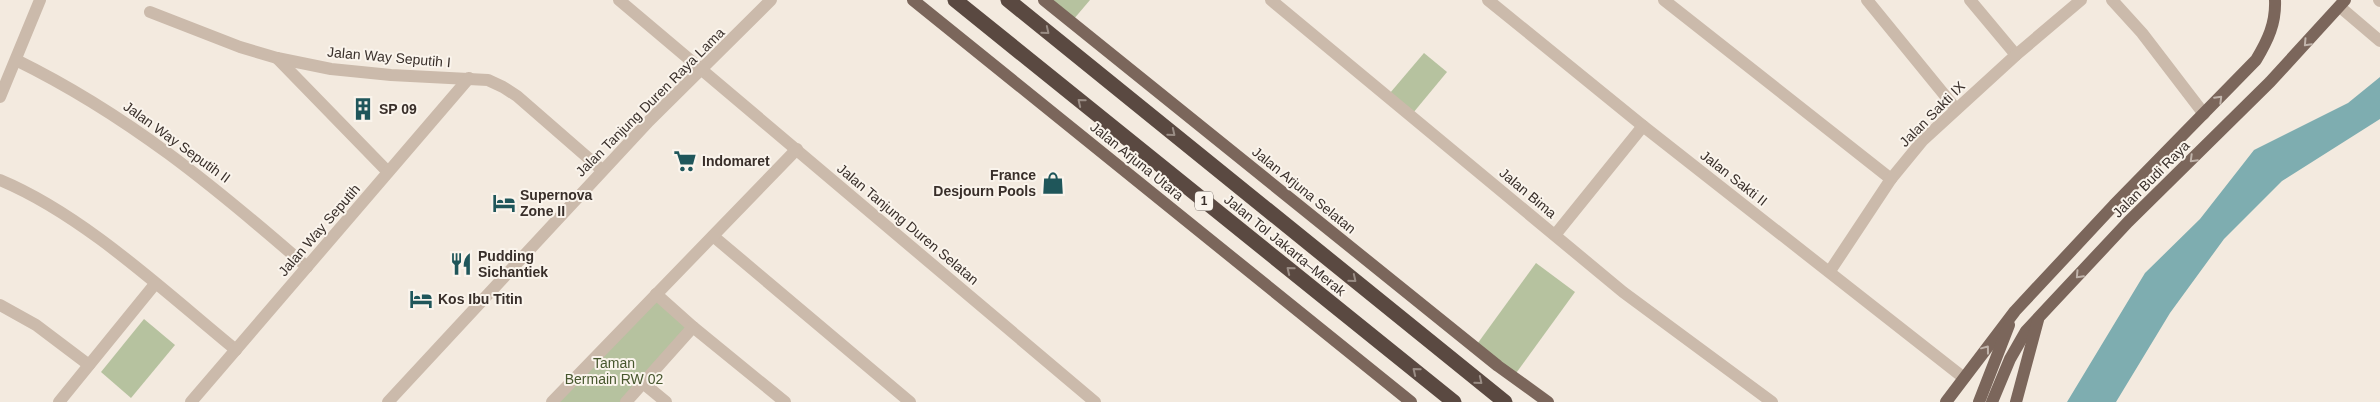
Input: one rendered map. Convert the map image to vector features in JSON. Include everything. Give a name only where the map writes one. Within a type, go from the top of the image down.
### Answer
[{"type":"highway","name":"Jalan Tol Jakarta–Merak","points":[[955,0],[1454,402]]},
{"type":"highway","name":"Jalan Tol Jakarta–Merak","points":[[1008,0],[1506,402]]},
{"type":"main road","name":"Jalan Arjuna Utara","points":[[913,0],[1411,402]]},
{"type":"main road","name":"Jalan Arjuna Selatan","points":[[1044,0],[1498,366],[1548,402]]},
{"type":"main road","name":"Jalan Budi Raya","points":[[1946,402],[2015,311],[2256,60],[2269,38],[2275,20],[2276,0]]},
{"type":"main road","name":"Jalan Budi Raya","points":[[2016,402],[2039,318],[2128,222],[2270,82],[2342,4]]},
{"type":"main road","points":[[1979,402],[2015,311]]},
{"type":"main road","points":[[1992,402],[2017,345],[2039,318]]},
{"type":"street","points":[[1,93],[40,0]]},
{"type":"street","name":"Jalan Tanjung Duren Selatan","points":[[619,0],[1095,402]]},
{"type":"street","name":"Jalan Tanjung Duren Raya Lama","points":[[388,402],[602,170],[771,0]]},
{"type":"street","name":"Jalan Bima","points":[[1271,0],[1624,292],[1772,402]]},
{"type":"street","name":"Jalan Sakti II","points":[[1488,0],[1643,126],[1964,378]]},
{"type":"street","points":[[1664,0],[1891,179]]},
{"type":"street","points":[[1867,0],[1956,109]]},
{"type":"street","points":[[1970,0],[2016,55]]},
{"type":"street","name":"Jalan Sakti IX","points":[[1830,271],[1891,179],[1923,140],[2016,55],[2081,0]]},
{"type":"street","points":[[2112,0],[2142,34],[2204,114]]},
{"type":"street","points":[[2342,4],[2380,41]]},
{"type":"street","name":"Jalan Way Seputih I","points":[[150,12],[240,47],[277,58],[332,68],[383,74],[488,80],[503,87],[602,170]]},
{"type":"street","points":[[277,58],[388,172]]},
{"type":"street","name":"Jalan Way Seputih II","points":[[16,60],[77,92],[171,154],[207,181],[307,267]]},
{"type":"street","name":"Jalan Way Seputih","points":[[191,402],[469,78]]},
{"type":"street","points":[[1555,235],[1643,126]]},
{"type":"street","points":[[552,402],[796,149]]},
{"type":"street","points":[[0,180],[22,189],[76,223],[236,350]]},
{"type":"street","points":[[712,236],[910,402]]},
{"type":"street","points":[[59,402],[155,284]]},
{"type":"street","points":[[656,294],[693,327],[785,402]]},
{"type":"street","points":[[0,305],[36,325],[90,365]]},
{"type":"street","points":[[626,402],[693,327]]},
{"type":"street","points":[[642,383],[666,402]]},
{"type":"green space","points":[[1049,0],[1090,0],[1073,20]]},
{"type":"green space","points":[[1424,53],[1447,72],[1413,113],[1390,93]]},
{"type":"green space","points":[[1536,263],[1575,292],[1514,376],[1475,347]]},
{"type":"green space","name":"Taman Bermain RW 02","points":[[651,294],[690,327],[623,402],[552,402]]},
{"type":"green space","points":[[144,319],[175,345],[131,398],[101,372]]},
{"type":"water","points":[[2380,77],[2380,119],[2282,181],[2224,239],[2170,313],[2116,402],[2067,402],[2145,273],[2200,219],[2254,150],[2348,103]]},
{"type":"place","name":"SP 09","points":[[363,109]]},
{"type":"place","name":"Indomaret","points":[[685,161]]},
{"type":"place","name":"France Desjourn Pools","points":[[1053,183]]},
{"type":"place","name":"Supernova Zone II","points":[[504,203]]},
{"type":"place","name":"Pudding Sichantiek","points":[[461,264]]},
{"type":"place","name":"Kos Ibu Titin","points":[[421,299]]}]
